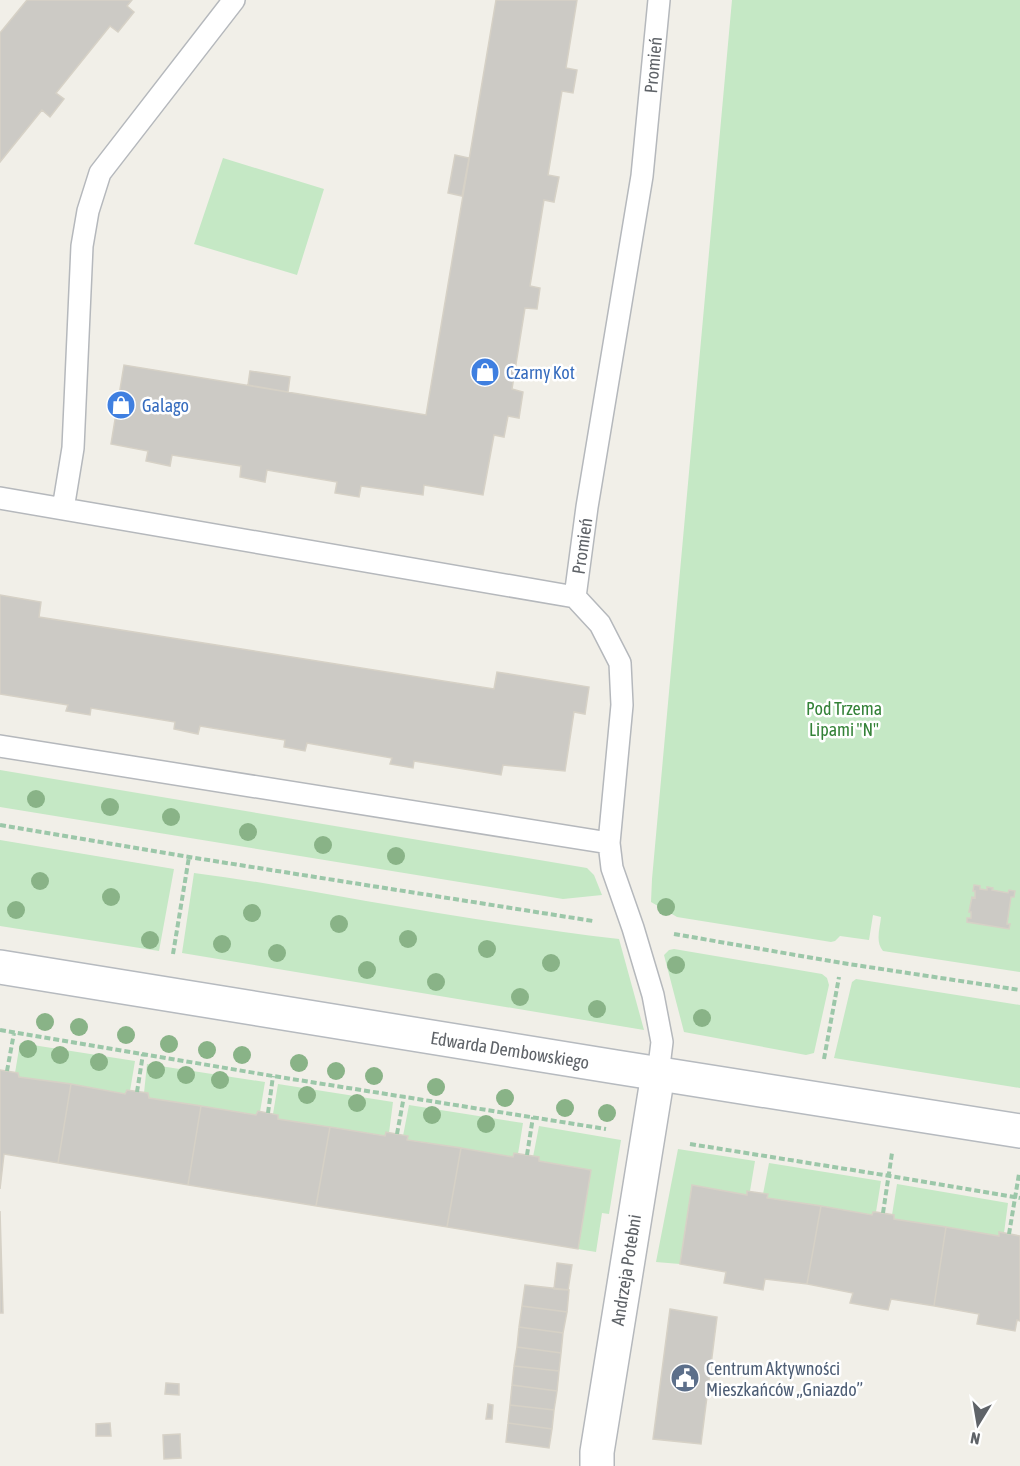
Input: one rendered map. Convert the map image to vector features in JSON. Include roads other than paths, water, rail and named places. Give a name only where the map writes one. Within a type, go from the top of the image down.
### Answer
[{"type":"street","name":"Edwarda Dembowskiego","points":[[0,967],[1020,1131]]},
{"type":"street","name":"Andrzeja Potebni","points":[[597,1466],[597,1452],[658,1074]]},
{"type":"lane","points":[[63,509],[73,448],[82,246],[88,211],[100,173],[234,0]]},
{"type":"lane","name":"Promień","points":[[658,1074],[662,1042],[653,995],[612,868],[609,843],[622,705],[620,663],[600,624],[574,597],[642,176],[659,0]]},
{"type":"lane","points":[[0,498],[574,597]]},
{"type":"lane","points":[[0,746],[609,843]]},
{"type":"place","name":"Czarny Kot","points":[[485,372]]},
{"type":"place","name":"Galago","points":[[121,405]]},
{"type":"place","name":"Centrum Aktywności Mieszkańców „Gniazdo”","points":[[685,1378]]},
{"type":"park label","name":"Pod Trzema Lipami \"N\"","points":[[844,718]]}]
